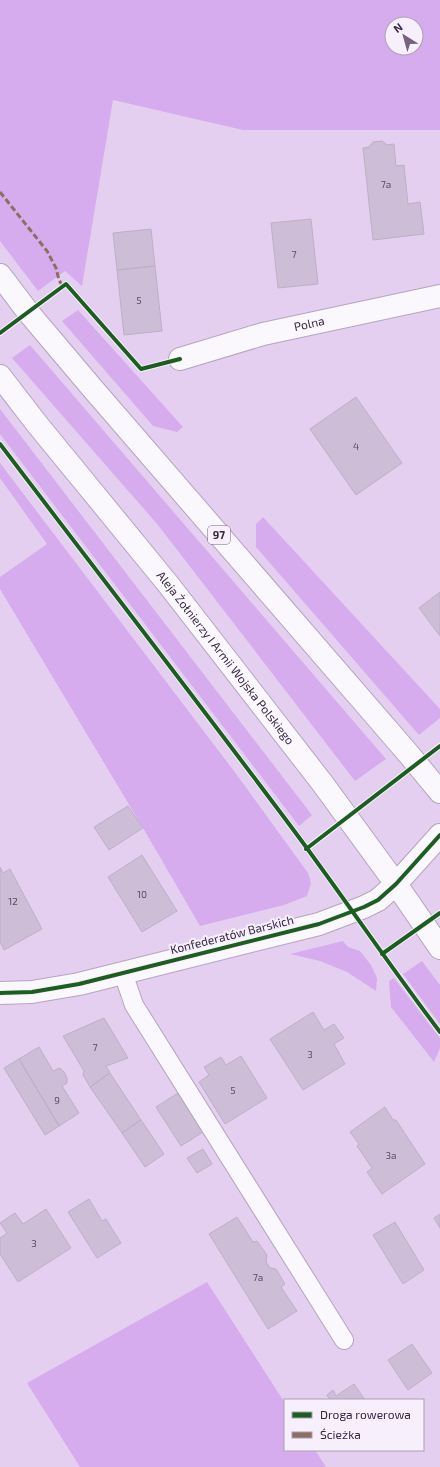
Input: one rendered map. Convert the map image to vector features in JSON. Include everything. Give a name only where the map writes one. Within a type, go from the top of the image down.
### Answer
[{"type":"main road","name":"97","points":[[0,275],[28,312],[440,792]]},
{"type":"main road","name":"Polna","points":[[180,359],[263,334],[440,296]]},
{"type":"main road","name":"Aleja Żołnierzy I Armii Wojska Polskiego","points":[[0,376],[37,424],[168,584],[328,791],[396,884],[440,948]]},
{"type":"main road","name":"Konfederatów Barskich","points":[[0,994],[32,992],[79,984],[319,924],[378,900],[396,884],[440,836]]},
{"type":"lane","points":[[123,973],[134,1005],[344,1340]]},
{"type":"shaded area","points":[[0,0],[440,0],[440,130],[243,130],[113,100],[82,286],[65,271],[38,291],[0,241]]},
{"type":"shaded area","points":[[78,310],[183,427],[177,432],[153,426],[62,321]]},
{"type":"shaded area","points":[[30,345],[386,759],[355,781],[158,525],[12,358]]},
{"type":"shaded area","points":[[0,409],[312,815],[299,826],[0,434]]},
{"type":"shaded area","points":[[0,463],[237,775],[308,873],[311,883],[307,896],[284,905],[200,926],[0,589],[0,577],[47,544],[0,478]]},
{"type":"shaded area","points":[[263,517],[440,709],[440,718],[419,735],[256,547],[256,524]]},
{"type":"shaded area","points":[[343,941],[348,947],[360,951],[371,965],[377,978],[376,991],[347,972],[320,961],[290,954]]},
{"type":"shaded area","points":[[422,961],[440,985],[440,1024],[403,974]]},
{"type":"shaded area","points":[[394,978],[440,1038],[440,1048],[434,1062],[391,1007],[389,981]]},
{"type":"shaded area","points":[[207,1282],[284,1401],[284,1451],[316,1451],[326,1467],[80,1467],[27,1383]]},
{"type":"building","points":[[382,141],[387,145],[394,144],[396,166],[404,165],[408,204],[420,202],[424,234],[373,240],[363,148],[369,147],[373,142]]},
{"type":"building","points":[[311,219],[318,284],[278,288],[271,223]]},
{"type":"building","points":[[151,229],[155,266],[117,270],[113,233]]},
{"type":"building","points":[[155,266],[162,331],[124,335],[117,270]]},
{"type":"building","points":[[356,397],[402,463],[356,495],[310,429]]},
{"type":"building","points":[[440,592],[440,636],[419,608]]},
{"type":"building","points":[[128,806],[143,828],[109,850],[94,827]]},
{"type":"building","points":[[142,855],[177,911],[142,932],[108,877]]},
{"type":"building","points":[[0,867],[3,873],[10,869],[42,929],[4,950],[0,942]]},
{"type":"building","points":[[313,1012],[324,1030],[334,1024],[344,1038],[334,1044],[345,1064],[303,1090],[270,1039]]},
{"type":"building","points":[[104,1018],[128,1058],[106,1066],[110,1073],[90,1087],[83,1075],[84,1071],[63,1036]]},
{"type":"building","points":[[39,1047],[53,1071],[60,1068],[64,1072],[67,1078],[67,1083],[62,1086],[79,1113],[59,1126],[19,1059]]},
{"type":"building","points":[[241,1056],[267,1098],[225,1124],[199,1082],[209,1075],[204,1067],[221,1057],[226,1065]]},
{"type":"building","points":[[19,1059],[59,1126],[45,1135],[4,1068]]},
{"type":"building","points":[[110,1073],[141,1120],[122,1133],[90,1087]]},
{"type":"building","points":[[178,1093],[203,1132],[181,1146],[156,1107]]},
{"type":"building","points":[[385,1107],[393,1120],[396,1120],[425,1164],[382,1194],[367,1172],[372,1168],[357,1146],[359,1144],[350,1132]]},
{"type":"building","points":[[141,1120],[164,1154],[145,1167],[122,1133]]},
{"type":"building","points":[[203,1149],[212,1164],[197,1173],[187,1158]]},
{"type":"building","points":[[89,1199],[102,1221],[106,1219],[121,1243],[97,1258],[68,1212]]},
{"type":"building","points":[[46,1209],[71,1248],[18,1282],[0,1254],[0,1238],[7,1233],[0,1223],[15,1213],[23,1224]]},
{"type":"building","points":[[440,1214],[440,1228],[434,1218]]},
{"type":"building","points":[[237,1217],[253,1242],[257,1241],[267,1255],[266,1262],[270,1268],[276,1269],[285,1284],[281,1287],[297,1311],[268,1329],[209,1234]]},
{"type":"building","points":[[395,1222],[424,1270],[403,1284],[373,1235]]},
{"type":"building","points":[[412,1344],[432,1373],[408,1390],[388,1360]]},
{"type":"building","points":[[354,1384],[364,1399],[329,1399],[327,1395],[333,1390],[336,1396]]},
{"type":"marked path","points":[[0,192],[47,251],[56,268],[59,280],[64,289]]},
{"type":"cycle path","points":[[0,333],[66,284],[141,369],[180,359]]},
{"type":"cycle path","points":[[0,444],[295,832],[440,1032]]},
{"type":"cycle path","points":[[306,849],[440,746]]},
{"type":"cycle path","points":[[0,993],[32,992],[79,984],[319,924],[364,907],[378,900],[396,884],[440,835]]},
{"type":"cycle path","points":[[382,954],[440,913]]}]
